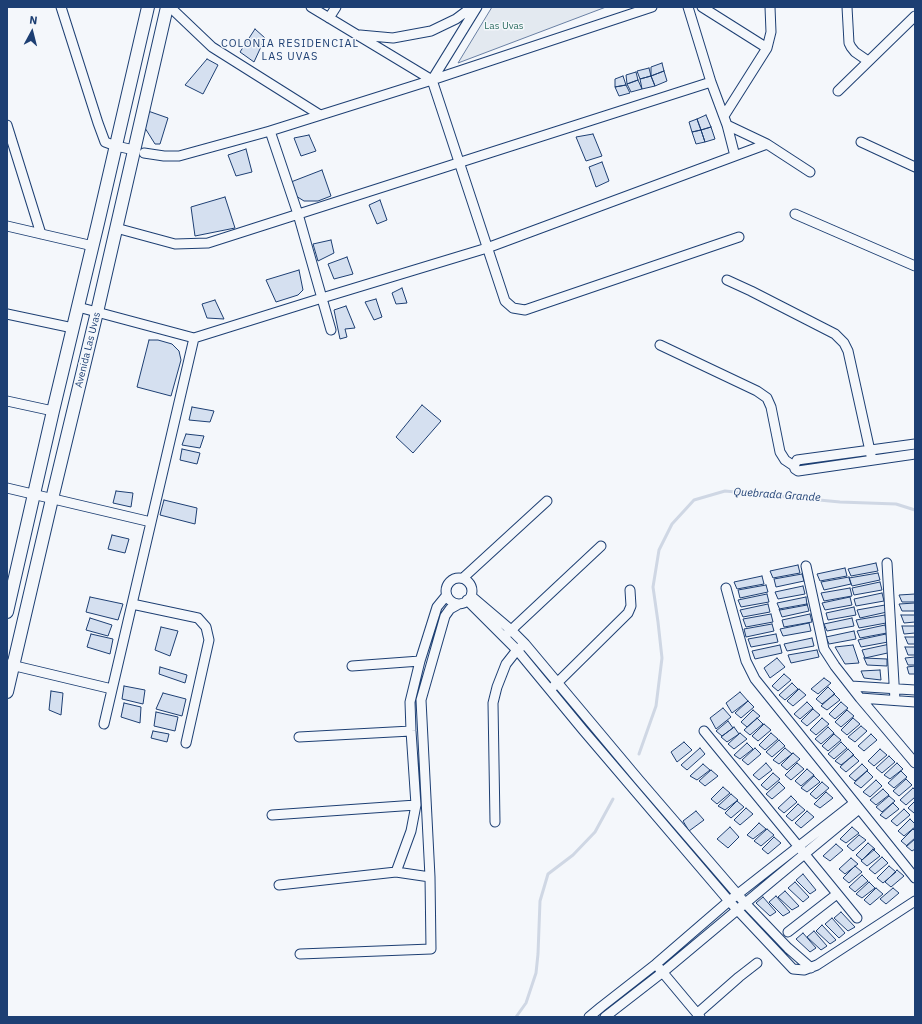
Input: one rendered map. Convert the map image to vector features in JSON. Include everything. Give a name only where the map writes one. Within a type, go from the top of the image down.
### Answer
[{"type":"street","points":[[61,7],[105,142],[116,146],[164,156],[179,156],[270,131],[432,80],[652,7]]},
{"type":"street","name":"Avenida Las Uvas","points":[[7,612],[11,576],[34,495],[148,7]]},
{"type":"street","name":"Avenida Las Uvas","points":[[7,692],[10,665],[52,499],[116,228],[139,151],[167,7]]},
{"type":"street","points":[[170,7],[212,47],[320,115]]},
{"type":"street","points":[[311,7],[432,80],[505,301],[513,308],[525,310],[739,237]]},
{"type":"street","points":[[329,18],[336,7]]},
{"type":"street","points":[[357,35],[393,38],[430,31],[456,19],[472,7]]},
{"type":"street","points":[[432,80],[477,7]]},
{"type":"street","points":[[688,7],[711,82],[725,120],[735,156]]},
{"type":"street","points":[[702,7],[767,48]]},
{"type":"street","points":[[725,120],[767,48],[771,32],[770,7]]},
{"type":"street","points":[[847,7],[849,43],[854,52],[868,61]]},
{"type":"street","points":[[838,91],[915,16]]},
{"type":"street","points":[[116,228],[175,244],[208,242],[711,82]]},
{"type":"street","points":[[725,120],[767,144],[810,172]]},
{"type":"street","points":[[7,125],[41,234]]},
{"type":"street","points":[[270,131],[298,214],[331,330]]},
{"type":"street","points":[[861,142],[915,168]]},
{"type":"street","points":[[78,307],[194,338],[487,248],[767,144]]},
{"type":"street","points":[[795,214],[915,266]]},
{"type":"street","points":[[7,226],[93,246]]},
{"type":"street","points":[[727,280],[835,334],[844,343],[848,351],[872,460]]},
{"type":"street","points":[[7,314],[73,328]]},
{"type":"street","points":[[104,724],[194,338]]},
{"type":"street","points":[[660,345],[757,391],[767,398],[772,407],[780,452],[785,460],[798,470],[915,454]]},
{"type":"street","points":[[7,401],[53,411]]},
{"type":"street","points":[[794,466],[797,460],[915,444]]},
{"type":"street","points":[[7,488],[151,522]]},
{"type":"street","points":[[463,578],[547,501]]},
{"type":"street","points":[[504,636],[601,546]]},
{"type":"street","points":[[887,563],[895,700]]},
{"type":"street","points":[[806,566],[824,649],[835,666],[860,698],[915,763]]},
{"type":"street","points":[[300,954],[431,949],[430,877],[421,700],[445,616],[450,609],[466,600],[471,588],[467,580],[459,577],[450,580],[446,587],[446,596],[437,608],[420,661],[410,702],[416,804],[411,831],[396,872]]},
{"type":"street","points":[[726,588],[746,661],[755,679],[915,878]]},
{"type":"street","points":[[550,689],[628,613],[632,606],[630,590]]},
{"type":"street","points":[[446,596],[451,602],[466,600],[511,630],[550,689],[570,714],[737,911],[792,969],[804,970],[812,968],[915,901]]},
{"type":"street","points":[[466,600],[504,636],[521,647],[558,682],[639,780],[738,894],[788,948],[812,968]]},
{"type":"street","points":[[132,604],[198,618],[206,627],[210,640],[186,743]]},
{"type":"street","points":[[495,822],[493,703],[497,687],[506,664],[521,647]]},
{"type":"street","points":[[352,666],[420,661]]},
{"type":"street","points":[[10,665],[112,689]]},
{"type":"street","points":[[851,686],[915,690]]},
{"type":"street","points":[[860,698],[915,702]]},
{"type":"street","points":[[570,714],[578,708]]},
{"type":"street","points":[[300,737],[411,731]]},
{"type":"street","points":[[704,731],[857,918]]},
{"type":"street","points":[[272,815],[416,804]]},
{"type":"street","points":[[601,1007],[607,1016],[737,911],[770,876],[857,806]]},
{"type":"street","points":[[279,885],[396,872],[430,877]]},
{"type":"street","points":[[589,1017],[656,964],[729,901],[738,894],[770,876]]},
{"type":"street","points":[[788,932],[837,894]]},
{"type":"street","points":[[656,964],[699,1015],[738,977],[757,963]]},
{"type":"green space","name":"Las Uvas","points":[[492,7],[606,7],[458,63]]},
{"type":"building","points":[[255,29],[265,38],[254,62],[240,52]]},
{"type":"building","points":[[207,59],[218,65],[203,94],[185,85]]},
{"type":"building","points":[[662,63],[664,71],[651,76],[651,67]]},
{"type":"building","points":[[649,68],[651,76],[640,79],[637,71]]},
{"type":"building","points":[[664,71],[667,81],[655,86],[651,76]]},
{"type":"building","points":[[636,72],[638,80],[627,84],[626,75]]},
{"type":"building","points":[[623,76],[626,85],[615,87],[615,79]]},
{"type":"building","points":[[651,76],[655,86],[642,89],[640,79]]},
{"type":"building","points":[[638,80],[642,89],[631,92],[627,84]]},
{"type":"building","points":[[626,85],[630,93],[619,96],[615,87]]},
{"type":"building","points":[[148,111],[168,118],[160,144],[155,144],[145,128]]},
{"type":"building","points":[[706,115],[711,127],[701,130],[697,119]]},
{"type":"building","points":[[697,119],[701,130],[692,132],[689,122]]},
{"type":"building","points":[[711,127],[715,139],[705,142],[701,130]]},
{"type":"building","points":[[701,130],[705,142],[696,144],[692,132]]},
{"type":"building","points":[[593,134],[602,156],[586,161],[576,137]]},
{"type":"building","points":[[309,135],[316,151],[301,156],[294,138]]},
{"type":"building","points":[[246,149],[252,172],[236,176],[228,155]]},
{"type":"building","points":[[602,162],[609,181],[596,187],[589,167]]},
{"type":"building","points":[[322,170],[331,196],[318,201],[304,201],[296,196],[291,182]]},
{"type":"building","points":[[225,197],[235,228],[195,236],[191,207]]},
{"type":"building","points":[[380,200],[387,220],[377,224],[369,205]]},
{"type":"building","points":[[331,240],[334,253],[318,261],[313,244]]},
{"type":"building","points":[[347,257],[353,274],[334,279],[328,264]]},
{"type":"building","points":[[299,270],[303,290],[298,295],[276,302],[266,280]]},
{"type":"building","points":[[402,288],[407,303],[396,304],[392,293]]},
{"type":"building","points":[[376,299],[382,317],[374,320],[365,302]]},
{"type":"building","points":[[215,300],[224,319],[207,318],[202,304]]},
{"type":"building","points":[[346,306],[355,328],[345,329],[347,337],[340,339],[334,310]]},
{"type":"building","points":[[149,340],[158,340],[172,344],[179,351],[181,360],[171,396],[137,387]]},
{"type":"building","points":[[422,405],[441,421],[413,453],[396,437]]},
{"type":"building","points":[[192,407],[214,411],[210,422],[189,420]]},
{"type":"building","points":[[186,434],[204,436],[200,448],[182,445]]},
{"type":"building","points":[[182,449],[200,453],[197,464],[180,460]]},
{"type":"building","points":[[116,491],[133,493],[131,507],[113,503]]},
{"type":"building","points":[[164,500],[197,508],[195,524],[160,515]]},
{"type":"building","points":[[112,535],[129,539],[125,553],[108,549]]},
{"type":"building","points":[[876,563],[878,571],[851,576],[848,569]]},
{"type":"building","points":[[798,565],[800,573],[773,578],[770,571]]},
{"type":"building","points":[[845,568],[847,576],[820,581],[817,574]]},
{"type":"building","points":[[878,573],[880,580],[852,586],[849,578]]},
{"type":"building","points":[[802,574],[804,581],[776,587],[774,579]]},
{"type":"building","points":[[762,576],[764,584],[737,589],[734,582]]},
{"type":"building","points":[[849,577],[851,584],[824,590],[821,582]]},
{"type":"building","points":[[880,582],[882,590],[854,595],[852,588]]},
{"type":"building","points":[[766,585],[768,592],[740,598],[738,590]]},
{"type":"building","points":[[803,586],[805,594],[778,599],[775,592]]},
{"type":"building","points":[[850,588],[852,596],[824,601],[821,593]]},
{"type":"building","points":[[882,593],[884,601],[856,606],[854,599]]},
{"type":"building","points":[[767,594],[769,602],[741,607],[738,600]]},
{"type":"building","points":[[915,594],[915,602],[902,602],[899,595]]},
{"type":"building","points":[[90,597],[123,604],[118,620],[86,612]]},
{"type":"building","points":[[806,597],[807,605],[780,610],[777,603]]},
{"type":"building","points":[[850,597],[852,605],[825,610],[822,603]]},
{"type":"building","points":[[915,603],[915,611],[902,611],[899,604]]},
{"type":"building","points":[[768,604],[770,612],[743,617],[740,610]]},
{"type":"building","points":[[807,604],[809,611],[782,617],[779,609]]},
{"type":"building","points":[[885,605],[887,612],[860,618],[857,610]]},
{"type":"building","points":[[854,607],[856,615],[828,620],[826,613]]},
{"type":"building","points":[[771,614],[773,622],[746,627],[743,619]]},
{"type":"building","points":[[810,614],[812,622],[784,627],[782,620]]},
{"type":"building","points":[[885,615],[886,623],[859,628],[856,620]]},
{"type":"building","points":[[901,615],[915,615],[915,622],[904,623]]},
{"type":"building","points":[[90,618],[112,625],[108,636],[86,630]]},
{"type":"building","points":[[852,618],[854,626],[827,631],[824,624]]},
{"type":"building","points":[[809,623],[811,631],[783,636],[780,629]]},
{"type":"building","points":[[772,624],[774,631],[746,637],[744,629]]},
{"type":"building","points":[[885,625],[887,633],[860,638],[857,631]]},
{"type":"building","points":[[902,626],[915,626],[915,633],[904,634]]},
{"type":"building","points":[[161,627],[178,631],[170,656],[155,650]]},
{"type":"building","points":[[854,631],[856,639],[829,644],[826,637]]},
{"type":"building","points":[[91,634],[113,639],[110,654],[87,647]]},
{"type":"building","points":[[776,634],[778,642],[751,647],[748,639]]},
{"type":"building","points":[[886,634],[888,642],[861,647],[858,640]]},
{"type":"building","points":[[905,637],[915,637],[915,644],[908,644]]},
{"type":"building","points":[[812,638],[814,646],[787,651],[784,644]]},
{"type":"building","points":[[890,644],[892,652],[865,658],[862,650]]},
{"type":"building","points":[[780,645],[782,653],[755,659],[752,651]]},
{"type":"building","points":[[853,645],[859,663],[845,664],[835,647]]},
{"type":"building","points":[[905,647],[915,647],[915,655],[908,655]]},
{"type":"building","points":[[817,650],[819,657],[791,663],[788,655]]},
{"type":"building","points":[[915,657],[915,665],[908,665],[905,658]]},
{"type":"building","points":[[777,658],[785,667],[770,678],[764,668]]},
{"type":"building","points":[[864,658],[887,659],[887,666],[867,665]]},
{"type":"building","points":[[915,666],[915,674],[909,674],[907,667]]},
{"type":"building","points":[[160,667],[187,675],[185,683],[159,674]]},
{"type":"building","points":[[880,670],[881,680],[864,678],[861,671]]},
{"type":"building","points":[[784,674],[791,680],[778,691],[772,686]]},
{"type":"building","points":[[824,678],[831,683],[818,694],[811,689]]},
{"type":"building","points":[[792,683],[798,689],[785,700],[779,695]]},
{"type":"building","points":[[124,686],[145,690],[143,704],[122,699]]},
{"type":"building","points":[[828,687],[835,694],[822,704],[816,699]]},
{"type":"building","points":[[799,689],[806,695],[793,706],[787,701]]},
{"type":"building","points":[[51,691],[63,693],[61,715],[49,710]]},
{"type":"building","points":[[740,692],[748,701],[732,713],[726,703]]},
{"type":"building","points":[[163,693],[186,699],[182,716],[156,709]]},
{"type":"building","points":[[834,694],[840,700],[827,710],[821,706]]},
{"type":"building","points":[[748,701],[754,707],[741,718],[735,713]]},
{"type":"building","points":[[807,702],[813,708],[800,719],[794,714]]},
{"type":"building","points":[[841,702],[848,708],[835,719],[829,714]]},
{"type":"building","points":[[124,703],[141,707],[140,723],[121,717]]},
{"type":"building","points":[[723,708],[731,717],[716,729],[710,718]]},
{"type":"building","points":[[813,709],[820,715],[807,726],[801,721]]},
{"type":"building","points":[[753,710],[760,716],[747,727],[741,722]]},
{"type":"building","points":[[847,710],[854,716],[841,727],[835,722]]},
{"type":"building","points":[[156,712],[178,717],[175,731],[154,726]]},
{"type":"building","points":[[757,718],[763,724],[750,735],[744,730]]},
{"type":"building","points":[[822,718],[829,724],[816,735],[810,730]]},
{"type":"building","points":[[853,718],[860,724],[847,735],[841,730]]},
{"type":"building","points":[[728,721],[733,728],[722,736],[716,731]]},
{"type":"building","points":[[764,724],[771,730],[758,741],[752,736]]},
{"type":"building","points":[[861,726],[867,731],[855,742],[848,737]]},
{"type":"building","points":[[734,727],[739,734],[727,742],[721,737]]},
{"type":"building","points":[[828,727],[834,733],[821,744],[815,739]]},
{"type":"building","points":[[153,731],[169,734],[167,742],[151,738]]},
{"type":"building","points":[[740,733],[747,739],[734,749],[728,744]]},
{"type":"building","points":[[771,733],[778,739],[765,750],[759,745]]},
{"type":"building","points":[[834,734],[841,740],[828,751],[822,746]]},
{"type":"building","points":[[871,734],[877,740],[864,751],[858,746]]},
{"type":"building","points":[[779,740],[785,746],[772,757],[766,752]]},
{"type":"building","points":[[684,742],[692,750],[677,762],[671,752]]},
{"type":"building","points":[[841,742],[847,748],[834,759],[828,754]]},
{"type":"building","points":[[747,743],[753,749],[740,759],[734,755]]},
{"type":"building","points":[[700,748],[705,754],[687,770],[681,765]]},
{"type":"building","points":[[755,748],[761,754],[748,765],[742,760]]},
{"type":"building","points":[[785,748],[792,754],[779,764],[773,760]]},
{"type":"building","points":[[848,749],[854,755],[841,765],[835,761]]},
{"type":"building","points":[[880,749],[887,755],[874,766],[868,761]]},
{"type":"building","points":[[793,753],[800,759],[787,770],[781,765]]},
{"type":"building","points":[[853,755],[859,761],[846,772],[840,767]]},
{"type":"building","points":[[889,756],[895,762],[882,773],[876,768]]},
{"type":"building","points":[[766,763],[772,770],[759,780],[753,775]]},
{"type":"building","points":[[797,763],[804,769],[791,780],[785,775]]},
{"type":"building","points":[[897,763],[903,769],[890,779],[884,775]]},
{"type":"building","points":[[703,764],[710,770],[697,780],[690,776]]},
{"type":"building","points":[[862,764],[868,770],[855,781],[849,776]]},
{"type":"building","points":[[807,769],[814,775],[801,786],[795,781]]},
{"type":"building","points":[[711,770],[718,776],[705,786],[699,781]]},
{"type":"building","points":[[867,771],[873,777],[861,788],[854,783]]},
{"type":"building","points":[[901,771],[907,777],[894,788],[888,783]]},
{"type":"building","points":[[773,773],[780,779],[767,790],[761,785]]},
{"type":"building","points":[[814,776],[820,782],[807,792],[801,788]]},
{"type":"building","points":[[906,779],[912,785],[899,796],[893,791]]},
{"type":"building","points":[[876,780],[882,786],[870,797],[863,792]]},
{"type":"building","points":[[779,782],[785,788],[772,799],[766,794]]},
{"type":"building","points":[[822,782],[829,788],[816,799],[810,794]]},
{"type":"building","points":[[723,787],[730,793],[717,804],[711,799]]},
{"type":"building","points":[[913,788],[915,790],[915,797],[906,805],[900,800]]},
{"type":"building","points":[[883,789],[889,795],[876,805],[870,800]]},
{"type":"building","points":[[826,792],[833,798],[820,808],[814,804]]},
{"type":"building","points":[[731,794],[738,800],[725,810],[718,806]]},
{"type":"building","points":[[791,796],[797,802],[784,813],[778,808]]},
{"type":"building","points":[[889,796],[895,801],[882,812],[876,807]]},
{"type":"building","points":[[737,801],[744,807],[731,818],[725,813]]},
{"type":"building","points":[[915,801],[915,812],[914,813],[908,808]]},
{"type":"building","points":[[893,803],[899,809],[886,819],[880,815]]},
{"type":"building","points":[[798,804],[805,810],[792,821],[786,816]]},
{"type":"building","points":[[746,808],[753,814],[740,825],[734,820]]},
{"type":"building","points":[[904,809],[910,815],[897,826],[891,821]]},
{"type":"building","points":[[696,811],[704,820],[689,831],[683,821]]},
{"type":"building","points":[[807,811],[814,817],[801,828],[795,823]]},
{"type":"building","points":[[910,819],[915,824],[915,827],[904,836],[898,831]]},
{"type":"building","points":[[759,823],[766,829],[753,839],[747,835]]},
{"type":"building","points":[[730,827],[739,837],[728,848],[717,839]]},
{"type":"building","points":[[852,827],[859,833],[846,843],[840,839]]},
{"type":"building","points":[[767,829],[774,835],[761,846],[754,841]]},
{"type":"building","points":[[913,829],[915,831],[915,839],[907,846],[901,841]]},
{"type":"building","points":[[859,835],[866,840],[853,851],[847,846]]},
{"type":"building","points":[[774,837],[781,843],[768,854],[762,849]]},
{"type":"building","points":[[915,838],[915,849],[912,851],[906,846]]},
{"type":"building","points":[[868,843],[875,849],[862,860],[856,855]]},
{"type":"building","points":[[836,844],[843,850],[830,861],[823,856]]},
{"type":"building","points":[[873,849],[880,856],[867,866],[861,861]]},
{"type":"building","points":[[882,857],[888,863],[875,874],[869,869]]},
{"type":"building","points":[[851,858],[858,864],[845,874],[839,869]]},
{"type":"building","points":[[855,866],[862,872],[849,883],[843,878]]},
{"type":"building","points":[[889,866],[896,872],[883,883],[877,878]]},
{"type":"building","points":[[897,870],[904,876],[891,887],[885,882]]},
{"type":"building","points":[[803,874],[816,890],[810,894],[796,880]]},
{"type":"building","points":[[862,875],[868,881],[855,892],[849,887]]},
{"type":"building","points":[[795,882],[809,897],[803,902],[788,888]]},
{"type":"building","points":[[869,882],[875,888],[862,898],[856,894]]},
{"type":"building","points":[[876,888],[883,894],[870,905],[864,900]]},
{"type":"building","points":[[893,888],[899,893],[886,904],[880,899]]},
{"type":"building","points":[[785,891],[799,906],[792,910],[778,897]]},
{"type":"building","points":[[776,896],[790,912],[783,916],[769,902]]},
{"type":"building","points":[[763,897],[776,912],[770,916],[756,903]]},
{"type":"building","points":[[841,912],[855,927],[848,931],[834,918]]},
{"type":"building","points":[[832,918],[845,933],[839,938],[825,924]]},
{"type":"building","points":[[822,925],[836,940],[830,944],[816,931]]},
{"type":"building","points":[[814,931],[827,946],[821,950],[807,937]]},
{"type":"building","points":[[803,933],[816,948],[810,952],[796,939]]},
{"type":"waterway","name":"Quebrada Grande","points":[[639,754],[656,706],[662,658],[653,587],[659,550],[672,524],[694,500],[725,491],[840,502],[896,504],[915,510]]},
{"type":"waterway","name":"Quebrada Grande","points":[[516,1017],[526,1003],[536,973],[540,901],[548,874],[573,855],[595,832],[613,799]]},
{"type":"district","name":"COLONIA RESIDENCIAL LAS UVAS","points":[[290,50]]}]
